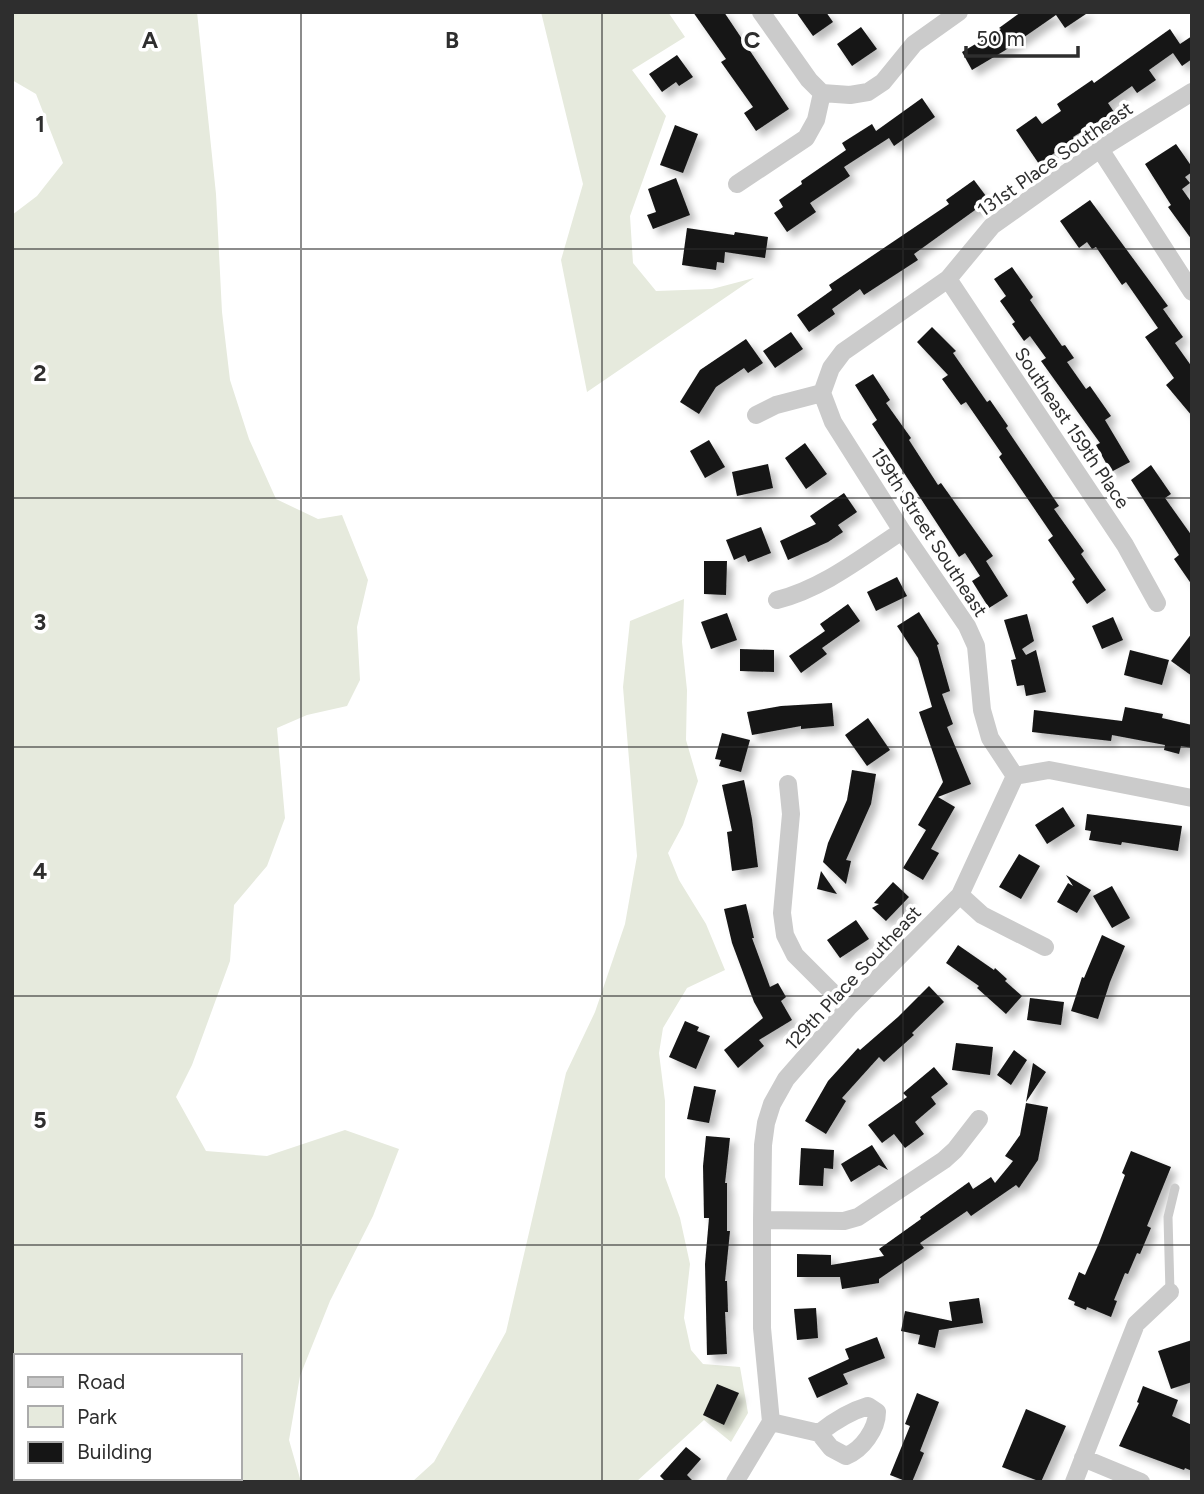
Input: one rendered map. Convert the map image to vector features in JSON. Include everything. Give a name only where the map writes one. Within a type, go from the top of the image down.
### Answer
[{"type":"street","points":[[761,12],[809,80],[822,93],[850,94],[868,92],[883,82],[914,44],[959,12]]},
{"type":"street","name":"131st Place Southeast","points":[[822,393],[831,368],[843,352],[948,279],[992,226],[1100,149],[1192,92]]},
{"type":"street","points":[[737,184],[806,138],[816,120],[822,93]]},
{"type":"street","points":[[1100,149],[1192,292]]},
{"type":"street","name":"Southeast 159th Place","points":[[948,279],[1125,545],[1157,603]]},
{"type":"street","points":[[756,415],[776,405],[822,393]]},
{"type":"street","name":"159th Street Southeast","points":[[822,393],[833,422],[902,531],[967,626],[976,646],[982,710],[990,738],[1015,776]]},
{"type":"street","points":[[777,600],[799,594],[821,583],[902,531]]},
{"type":"street","points":[[1015,776],[1049,770],[1192,798]]},
{"type":"street","name":"129th Place Southeast","points":[[771,1422],[762,1328],[762,1220],[763,1145],[772,1104],[786,1079],[848,1008],[960,895],[1015,776]]},
{"type":"street","points":[[788,784],[790,814],[782,913],[785,935],[795,955],[848,1008]]},
{"type":"street","points":[[960,895],[982,915],[1045,947]]},
{"type":"street","points":[[762,1220],[844,1221],[858,1217],[944,1160],[978,1119]]},
{"type":"street","points":[[1074,1482],[1136,1324],[1170,1293]]},
{"type":"street","points":[[735,1482],[771,1422],[819,1433]]},
{"type":"street","points":[[1083,1458],[1140,1482]]},
{"type":"lane","points":[[1170,1293],[1168,1217],[1175,1188]]},
{"type":"green space","points":[[12,12],[197,12],[216,194],[222,312],[230,380],[249,439],[276,499],[318,519],[342,515],[368,580],[357,627],[360,680],[347,706],[307,715],[277,728],[285,818],[267,866],[234,905],[230,961],[192,1065],[176,1097],[206,1151],[267,1156],[345,1130],[399,1149],[373,1216],[330,1301],[300,1376],[289,1440],[301,1482],[12,1482],[12,215],[37,196],[63,163],[36,94],[12,80]]},
{"type":"green space","points":[[541,12],[668,12],[685,37],[632,70],[666,116],[630,216],[633,263],[656,291],[712,289],[754,278],[587,392],[561,260],[583,184]]},
{"type":"green space","points":[[684,599],[682,642],[687,690],[686,740],[698,781],[683,825],[668,853],[679,880],[706,924],[725,970],[687,988],[663,1028],[659,1053],[665,1101],[665,1177],[680,1218],[690,1264],[684,1318],[691,1350],[703,1364],[740,1367],[748,1413],[731,1442],[704,1420],[636,1482],[412,1482],[434,1462],[506,1332],[566,1073],[595,1012],[625,924],[637,856],[623,687],[630,621]]},
{"type":"building","points":[[693,12],[724,12],[789,109],[756,131],[744,113],[753,107],[721,62],[726,59]]},
{"type":"building","points":[[796,12],[826,12],[833,22],[813,36]]},
{"type":"building","points":[[1021,12],[1089,12],[1065,28],[1056,15],[972,70],[962,52],[1001,29],[999,28]]},
{"type":"building","points":[[861,27],[877,49],[852,66],[837,44]]},
{"type":"building","points":[[1170,29],[1180,44],[1192,36],[1192,59],[1182,66],[1173,53],[1149,70],[1156,80],[1137,93],[1132,86],[1108,103],[1114,112],[1073,137],[1074,139],[1039,164],[1016,130],[1036,116],[1042,124],[1061,111],[1057,104],[1092,80],[1094,83]]},
{"type":"building","points":[[677,55],[693,77],[679,86],[676,82],[662,92],[649,74]]},
{"type":"building","points":[[922,98],[935,117],[894,146],[889,138],[844,167],[850,176],[810,203],[816,212],[787,232],[774,213],[783,207],[779,200],[846,150],[842,143],[872,124],[876,131]]},
{"type":"building","points":[[675,125],[698,134],[683,173],[660,165]]},
{"type":"building","points":[[1176,144],[1192,167],[1192,172],[1185,177],[1190,183],[1182,189],[1192,203],[1192,240],[1168,207],[1171,205],[1145,164]]},
{"type":"building","points":[[676,178],[690,215],[653,229],[647,215],[656,212],[648,189]]},
{"type":"building","points":[[974,180],[989,200],[914,254],[918,260],[864,295],[860,289],[832,309],[835,314],[809,332],[797,315],[832,290],[829,285],[949,204],[946,200]]},
{"type":"building","points":[[1090,200],[1168,306],[1163,309],[1183,337],[1175,343],[1192,367],[1192,416],[1166,385],[1174,378],[1145,337],[1158,328],[1126,282],[1122,285],[1096,247],[1092,249],[1087,242],[1079,248],[1060,221]]},
{"type":"building","points":[[687,228],[768,237],[765,258],[725,252],[724,263],[717,262],[716,270],[682,265]]},
{"type":"building","points":[[1012,267],[1033,297],[1030,300],[1062,346],[1065,345],[1074,358],[1067,362],[1086,389],[1090,386],[1111,416],[1105,420],[1130,462],[1111,472],[1096,445],[1100,443],[1041,361],[1046,358],[1030,336],[1024,341],[1012,324],[1015,322],[1000,301],[1006,296],[994,279]]},
{"type":"building","points":[[932,327],[956,351],[953,353],[987,402],[990,400],[1059,506],[1054,509],[1084,551],[1081,554],[1106,590],[1087,604],[1072,582],[1075,579],[1048,540],[1053,536],[999,457],[1002,454],[966,402],[961,405],[942,379],[948,375],[917,342]]},
{"type":"building","points":[[791,332],[803,349],[775,368],[763,351]]},
{"type":"building","points":[[746,339],[763,363],[748,373],[744,368],[716,387],[699,414],[680,402],[700,370]]},
{"type":"building","points":[[873,374],[890,400],[886,403],[911,438],[909,440],[938,485],[941,483],[993,556],[986,561],[1008,596],[989,608],[972,581],[980,576],[965,553],[959,557],[872,424],[877,420],[855,385]]},
{"type":"building","points":[[709,440],[725,467],[705,478],[690,451]]},
{"type":"building","points":[[805,443],[827,474],[806,489],[785,458]]},
{"type":"building","points":[[768,464],[773,488],[737,496],[732,472]]},
{"type":"building","points":[[1151,465],[1171,494],[1165,498],[1192,536],[1192,585],[1174,559],[1179,555],[1131,480]]},
{"type":"building","points":[[844,493],[857,512],[838,525],[843,532],[828,542],[788,560],[780,541],[816,524],[810,516]]},
{"type":"building","points":[[761,527],[771,553],[748,562],[745,555],[734,560],[726,540]]},
{"type":"building","points":[[704,561],[727,561],[726,595],[704,594]]},
{"type":"building","points":[[897,577],[907,596],[876,611],[867,592]]},
{"type":"building","points":[[848,604],[860,621],[822,648],[827,654],[801,673],[789,656],[825,631],[820,624]]},
{"type":"building","points":[[919,612],[939,644],[937,645],[950,691],[942,694],[953,724],[947,727],[971,784],[938,797],[955,807],[931,849],[939,853],[923,880],[903,868],[926,830],[918,825],[943,782],[919,712],[932,707],[918,658],[897,626]]},
{"type":"building","points":[[727,613],[737,640],[711,649],[701,622]]},
{"type":"building","points":[[1027,614],[1034,641],[1022,649],[1026,655],[1036,650],[1046,692],[1026,696],[1024,685],[1017,686],[1011,660],[1016,659],[1004,620]]},
{"type":"building","points":[[1113,617],[1123,640],[1102,649],[1092,626]]},
{"type":"building","points":[[1192,633],[1192,676],[1171,661]]},
{"type":"building","points":[[740,649],[774,650],[774,672],[740,671]]},
{"type":"building","points":[[1130,650],[1169,660],[1162,685],[1124,675]]},
{"type":"building","points":[[832,703],[834,726],[801,729],[801,726],[752,735],[747,712],[781,706]]},
{"type":"building","points":[[1125,707],[1163,714],[1162,718],[1192,725],[1192,748],[1181,746],[1179,754],[1164,750],[1165,745],[1112,735],[1111,741],[1032,732],[1034,710],[1122,721]]},
{"type":"building","points":[[868,718],[890,750],[867,766],[845,735]]},
{"type":"building","points":[[722,733],[750,740],[741,772],[719,766],[721,760],[715,759]]},
{"type":"building","points":[[852,770],[876,774],[871,804],[846,860],[851,861],[846,884],[823,862],[828,843],[847,800]]},
{"type":"building","points":[[744,780],[758,867],[732,871],[727,832],[732,831],[722,785]]},
{"type":"building","points":[[1063,807],[1075,826],[1047,844],[1035,825]]},
{"type":"building","points":[[1087,814],[1182,826],[1178,851],[1089,840],[1091,831],[1085,830]]},
{"type":"building","points":[[1019,854],[1040,866],[1021,899],[999,887]]},
{"type":"building","points":[[821,871],[837,894],[817,889]]},
{"type":"building","points":[[1066,875],[1091,890],[1077,913],[1057,902],[1068,883],[1073,886]]},
{"type":"building","points":[[893,882],[909,897],[886,921],[872,908],[879,904],[874,903]]},
{"type":"building","points":[[1112,886],[1130,918],[1112,928],[1093,896]]},
{"type":"building","points":[[746,904],[752,938],[770,987],[778,983],[786,997],[781,1001],[792,1020],[759,1040],[764,1046],[738,1068],[724,1050],[763,1018],[754,1002],[732,943],[724,909]]},
{"type":"building","points":[[856,920],[869,939],[840,958],[827,940]]},
{"type":"building","points":[[1102,935],[1125,946],[1098,1019],[1071,1011],[1082,977],[1084,978]]},
{"type":"building","points":[[958,945],[994,970],[995,968],[1022,996],[1006,1014],[977,988],[979,986],[946,963]]},
{"type":"building","points":[[929,986],[944,1002],[912,1033],[914,1035],[884,1062],[879,1057],[842,1098],[846,1101],[826,1134],[805,1121],[828,1081],[858,1048],[860,1050],[898,1017]]},
{"type":"building","points":[[1030,998],[1064,1002],[1061,1025],[1027,1020]]},
{"type":"building","points":[[685,1021],[699,1027],[697,1031],[710,1036],[696,1069],[669,1057]]},
{"type":"building","points":[[956,1043],[993,1047],[990,1075],[952,1070]]},
{"type":"building","points":[[1014,1050],[1027,1060],[1011,1085],[997,1075]]},
{"type":"building","points":[[1033,1063],[1046,1072],[1026,1102]]},
{"type":"building","points":[[934,1067],[948,1084],[931,1097],[936,1104],[915,1122],[924,1134],[905,1148],[894,1134],[882,1143],[868,1125],[907,1097],[903,1093]]},
{"type":"building","points":[[694,1086],[716,1090],[709,1123],[687,1119]]},
{"type":"building","points":[[1026,1103],[1048,1107],[1038,1160],[1019,1188],[1016,1185],[971,1216],[967,1211],[920,1243],[924,1248],[879,1279],[879,1283],[842,1289],[840,1277],[797,1277],[797,1254],[831,1255],[831,1265],[884,1256],[879,1249],[969,1182],[973,1189],[991,1177],[995,1183],[1013,1161],[1005,1156],[1020,1135]]},
{"type":"building","points":[[706,1136],[730,1138],[725,1183],[727,1231],[730,1231],[725,1281],[728,1312],[725,1312],[727,1354],[707,1355],[705,1264],[709,1218],[704,1218],[703,1166]]},
{"type":"building","points":[[872,1145],[888,1170],[879,1165],[851,1182],[841,1164]]},
{"type":"building","points":[[801,1148],[834,1150],[833,1169],[824,1168],[823,1186],[799,1185]]},
{"type":"building","points":[[1131,1151],[1171,1167],[1147,1226],[1151,1228],[1140,1254],[1137,1253],[1128,1274],[1125,1273],[1114,1300],[1117,1301],[1111,1317],[1087,1307],[1086,1310],[1074,1305],[1075,1302],[1068,1299],[1079,1272],[1085,1275],[1099,1243],[1125,1175],[1122,1173]]},
{"type":"building","points":[[979,1298],[983,1323],[939,1330],[935,1348],[918,1344],[920,1335],[901,1331],[905,1311],[952,1321],[949,1302]]},
{"type":"building","points":[[816,1308],[818,1338],[797,1340],[794,1309]]},
{"type":"building","points":[[877,1337],[885,1358],[843,1374],[848,1384],[817,1398],[808,1378],[849,1359],[845,1349]]},
{"type":"building","points":[[1192,1340],[1192,1382],[1171,1389],[1158,1351]]},
{"type":"building","points":[[717,1384],[739,1393],[724,1425],[703,1415]]},
{"type":"building","points":[[1143,1386],[1178,1400],[1172,1416],[1192,1425],[1192,1471],[1119,1446],[1139,1403],[1137,1402]]},
{"type":"building","points":[[917,1393],[939,1402],[920,1451],[924,1453],[912,1482],[908,1482],[890,1475],[910,1426],[905,1424]]},
{"type":"building","points":[[1026,1409],[1066,1426],[1041,1482],[1002,1467]]},
{"type":"building","points":[[686,1447],[701,1459],[687,1475],[694,1482],[666,1482],[660,1476]]}]
